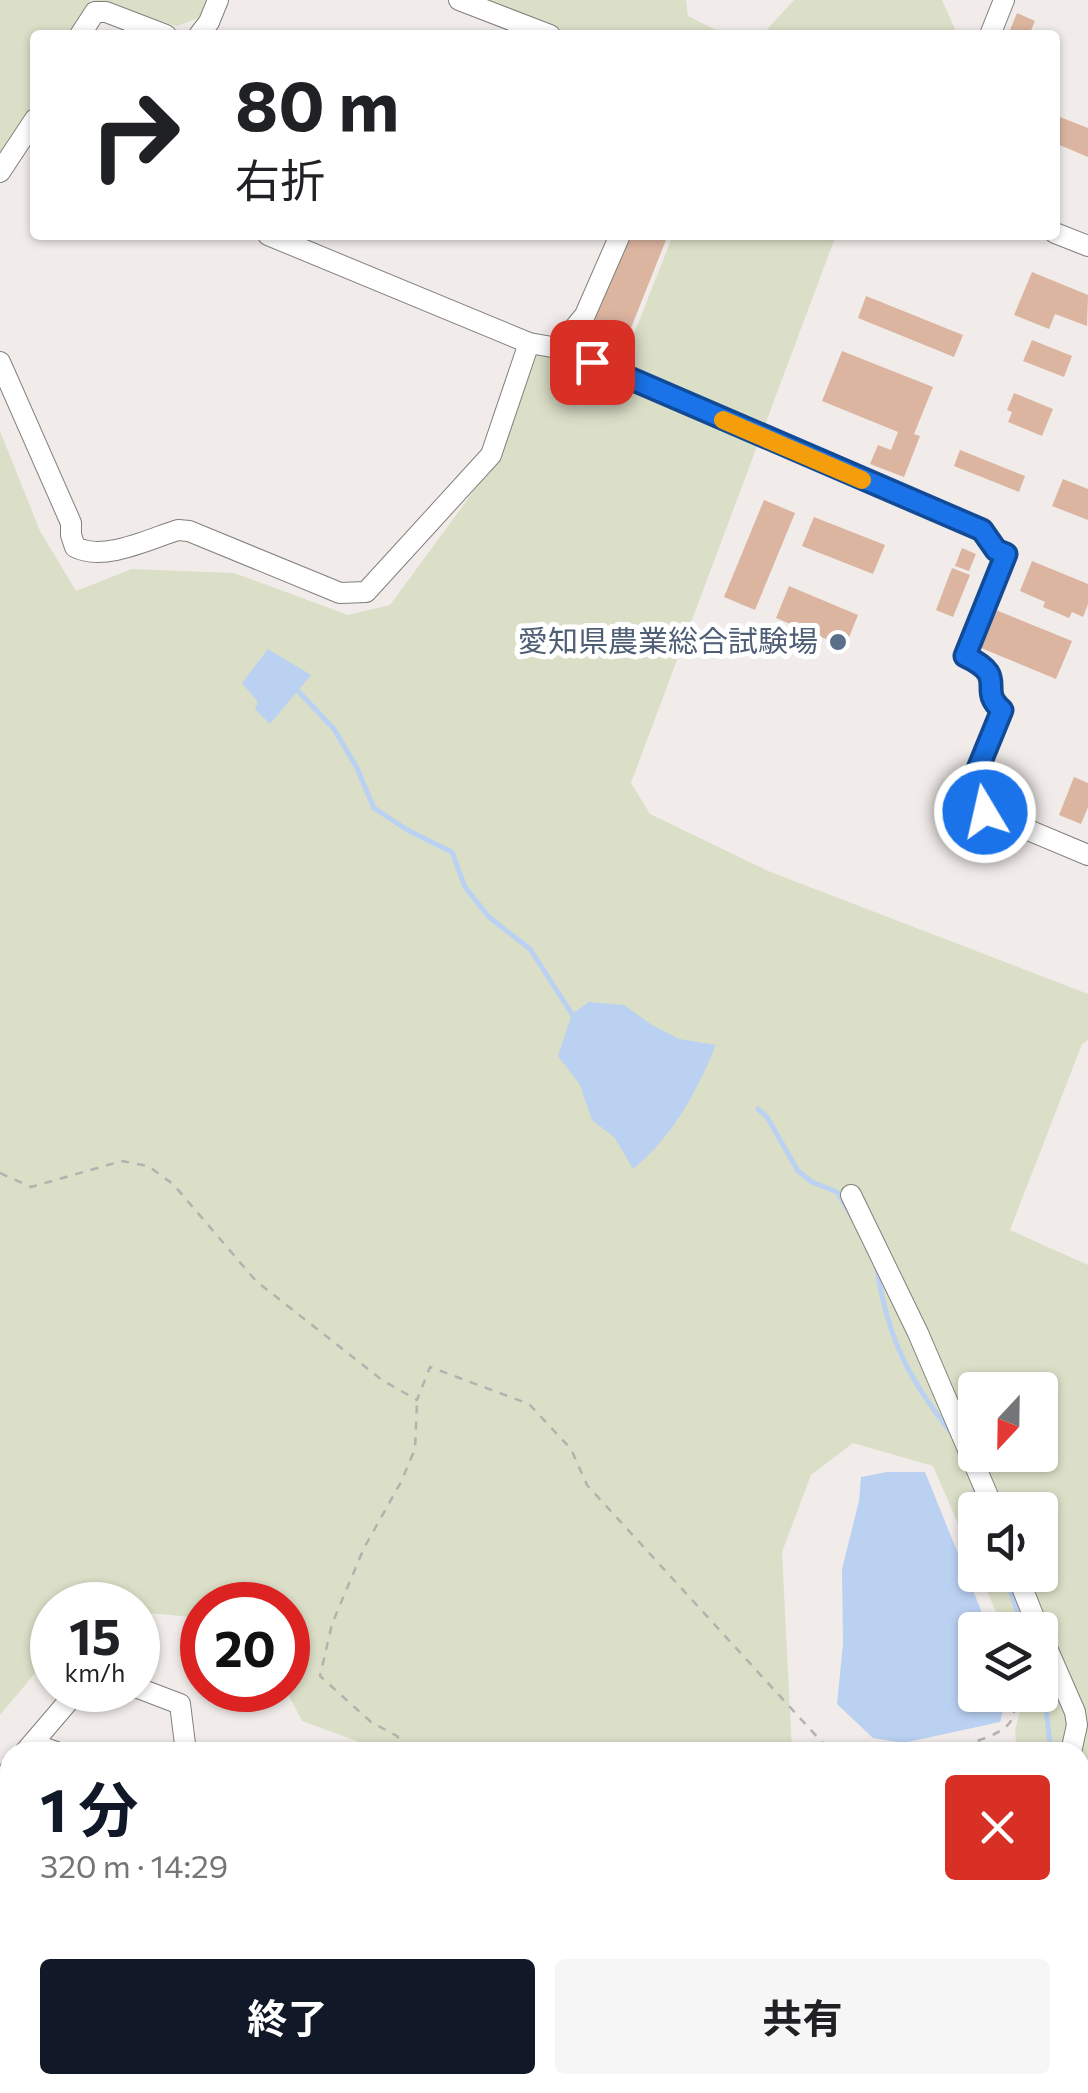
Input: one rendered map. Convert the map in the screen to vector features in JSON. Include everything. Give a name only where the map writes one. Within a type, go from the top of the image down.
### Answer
[{"type":"street","points":[[202,30],[218,0]]},
{"type":"street","points":[[460,0],[537,30]]},
{"type":"street","points":[[992,30],[1004,0]]},
{"type":"street","points":[[83,30],[95,12],[106,12],[153,30]]},
{"type":"street","points":[[0,172],[30,134]]},
{"type":"street","points":[[1060,235],[1088,246]]},
{"type":"street","points":[[280,240],[529,343],[558,348],[982,530],[996,550],[1006,554],[965,656],[984,665],[991,674],[992,697],[1002,710],[973,781],[974,800],[985,812],[1088,855]]},
{"type":"street","points":[[558,348],[585,315],[618,240]]},
{"type":"street","points":[[0,362],[72,523],[70,535],[75,547],[88,554],[178,530],[189,531],[340,593],[356,594],[366,592],[491,455],[529,343]]},
{"type":"street","points":[[851,1196],[926,1348],[986,1492]]},
{"type":"street","points":[[1058,1673],[1075,1712],[1073,1742]]},
{"type":"street","points":[[160,1696],[180,1704],[185,1742]]},
{"type":"street","points":[[34,1742],[59,1712]]},
{"type":"path","points":[[0,1172],[31,1187],[122,1161],[148,1166],[173,1184],[256,1281],[382,1380],[417,1400]]},
{"type":"path","points":[[401,1742],[371,1722],[320,1676],[338,1609],[364,1548],[415,1449],[417,1400],[430,1367],[529,1404],[571,1449],[587,1485],[822,1742]]},
{"type":"path","points":[[974,1742],[1006,1727],[1013,1712]]},
{"type":"green space","points":[[0,0],[90,0],[75,30],[30,30],[30,115],[0,158]]},
{"type":"green space","points":[[92,0],[207,0],[201,17],[177,26]]},
{"type":"green space","points":[[480,0],[686,0],[688,16],[716,30],[557,30]]},
{"type":"green space","points":[[794,0],[942,0],[955,29],[954,30],[767,30]]},
{"type":"green space","points":[[671,240],[834,240],[631,783],[650,814],[768,871],[1088,994],[1088,1040],[1082,1044],[1010,1230],[1088,1265],[1088,1742],[1016,1742],[1020,1712],[1058,1712],[1058,1612],[996,1612],[987,1592],[1058,1592],[1058,1492],[958,1492],[958,1524],[933,1466],[853,1443],[811,1475],[782,1552],[792,1742],[360,1742],[302,1721],[297,1712],[310,1712],[310,1582],[180,1582],[180,1616],[160,1614],[160,1582],[30,1582],[30,1679],[0,1715],[0,431],[40,531],[76,591],[132,569],[234,573],[348,615],[390,605],[495,462],[533,349],[622,364]]},
{"type":"water","points":[[268,649],[311,675],[270,724],[255,709],[258,702],[242,683]]},
{"type":"water","points":[[589,1002],[624,1005],[679,1039],[716,1045],[682,1113],[633,1169],[615,1138],[592,1120],[580,1085],[558,1056],[572,1014]]},
{"type":"water","points":[[925,1472],[958,1553],[958,1592],[974,1592],[982,1612],[958,1612],[958,1712],[1003,1712],[1000,1722],[897,1742],[873,1738],[837,1704],[843,1644],[842,1569],[861,1477]]},
{"type":"building","points":[[1017,13],[1035,21],[1031,30],[1010,30]]},
{"type":"building","points":[[1060,117],[1088,128],[1088,157],[1060,145]]},
{"type":"building","points":[[627,240],[666,240],[619,358],[585,344]]},
{"type":"building","points":[[1032,272],[1088,295],[1087,326],[1055,314],[1049,329],[1014,315]]},
{"type":"building","points":[[866,296],[963,335],[954,357],[858,318]]},
{"type":"building","points":[[1032,340],[1072,356],[1064,377],[1023,361]]},
{"type":"building","points":[[842,351],[933,387],[914,434],[920,436],[904,477],[870,464],[878,445],[891,450],[898,432],[822,401]]},
{"type":"building","points":[[1014,393],[1053,409],[1042,436],[1008,422],[1012,412],[1007,410]]},
{"type":"building","points":[[960,450],[1025,476],[1019,492],[954,466]]},
{"type":"building","points":[[1063,479],[1088,489],[1088,520],[1052,506]]},
{"type":"building","points":[[764,500],[795,513],[755,610],[724,597]]},
{"type":"building","points":[[814,517],[885,545],[873,574],[802,546]]},
{"type":"building","points":[[962,548],[976,554],[969,571],[955,566]]},
{"type":"building","points":[[1032,561],[1088,584],[1083,617],[1072,612],[1069,618],[1020,591]]},
{"type":"building","points":[[952,568],[970,575],[953,617],[936,610]]},
{"type":"building","points":[[789,586],[858,615],[845,647],[776,618]]},
{"type":"building","points":[[996,610],[1072,641],[1056,679],[981,648]]},
{"type":"building","points":[[1074,777],[1088,783],[1088,807],[1081,824],[1059,815]]},
{"type":"waterway","points":[[298,691],[334,729],[374,808],[452,852],[465,887],[489,917],[530,949],[572,1014]]},
{"type":"waterway","points":[[758,1109],[767,1117],[798,1171],[812,1182],[837,1192],[851,1215]]},
{"type":"waterway","points":[[877,1269],[887,1316],[902,1357],[952,1434]]},
{"type":"waterway","points":[[1011,1592],[1018,1612]]},
{"type":"waterway","points":[[1046,1712],[1050,1742]]},
{"type":"slow traffic","points":[[723,420],[862,480]]},
{"type":"place","name":"愛知県農業総合試験場","points":[[838,642]]},
{"type":"route","points":[[592,362],[982,530],[996,550],[1006,554],[965,656],[984,665],[991,674],[992,697],[1002,710],[973,781],[974,800],[985,812]]}]
